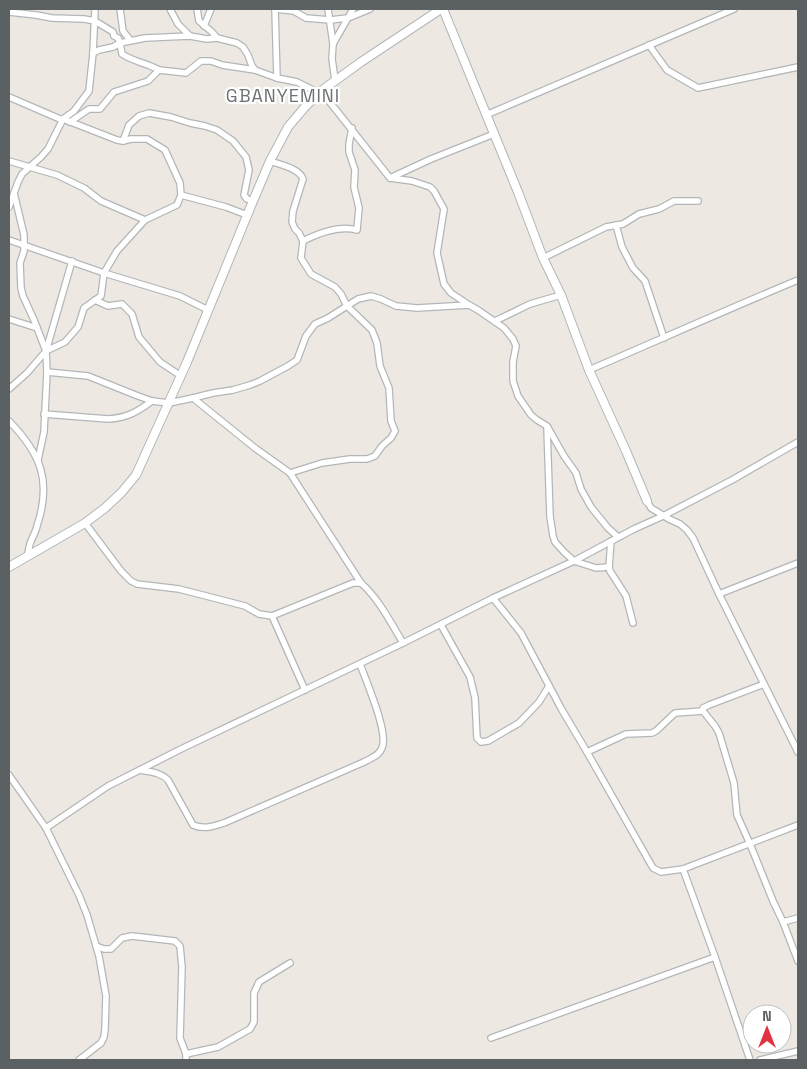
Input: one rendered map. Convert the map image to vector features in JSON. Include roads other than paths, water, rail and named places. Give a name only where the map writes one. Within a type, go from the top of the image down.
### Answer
[{"type":"main road","points":[[9,567],[85,522],[114,501],[136,475],[181,376],[252,201],[288,127],[320,92],[335,80],[442,9],[518,192],[543,258],[561,295],[589,370],[647,501]]},
{"type":"street","points":[[9,206],[22,174],[48,149],[63,119],[74,111],[89,91],[95,9]]},
{"type":"street","points":[[120,9],[123,31],[130,40]]},
{"type":"street","points":[[170,9],[178,24],[190,36]]},
{"type":"street","points":[[197,9],[199,21],[217,38]]},
{"type":"street","points":[[204,26],[211,9]]},
{"type":"street","points":[[277,78],[275,9],[294,11],[306,18],[330,20],[348,18],[370,9]]},
{"type":"street","points":[[328,9],[335,80]]},
{"type":"street","points":[[332,44],[353,9]]},
{"type":"street","points":[[486,115],[734,9]]},
{"type":"street","points":[[9,12],[95,21],[118,38],[122,54],[131,60],[150,65],[159,70],[186,73],[202,61],[212,61],[222,65],[255,70],[296,82],[320,92],[352,128],[390,178],[417,183],[430,187],[434,191],[444,209],[437,253],[444,284],[450,292],[508,331],[516,346],[513,362],[513,380],[518,396],[530,415],[547,426],[576,473],[591,507],[618,537]]},
{"type":"street","points":[[93,53],[120,42],[145,38],[190,36],[217,38],[237,43],[243,47],[255,70]]},
{"type":"street","points":[[649,45],[667,70],[698,88],[798,66]]},
{"type":"street","points":[[70,122],[89,108],[100,109],[114,92],[148,81],[159,70]]},
{"type":"street","points":[[9,97],[60,119],[117,140],[146,140],[165,150],[180,183],[181,195],[177,205],[145,220],[117,251],[104,273],[101,296],[84,308],[78,327],[65,342],[46,352],[9,389]]},
{"type":"street","points":[[123,141],[129,125],[139,116],[149,113],[217,130],[232,141],[246,157],[250,170],[244,195],[252,201]]},
{"type":"street","points":[[303,241],[317,234],[337,229],[350,228],[357,230],[359,208],[354,187],[355,170],[349,152],[352,128]]},
{"type":"street","points":[[390,178],[431,159],[494,134]]},
{"type":"street","points":[[9,161],[57,175],[84,188],[101,201],[145,220]]},
{"type":"street","points":[[270,161],[296,170],[302,176],[303,179],[293,211],[292,222],[303,241],[301,258],[311,274],[335,287],[347,306],[372,330],[376,339],[378,361],[389,388],[391,421],[395,430],[394,434],[375,456],[367,459],[350,459],[322,463],[290,473]]},
{"type":"street","points":[[14,193],[24,235],[24,251],[20,263],[21,288],[46,352],[44,432],[38,460]]},
{"type":"street","points":[[181,195],[226,207],[247,215]]},
{"type":"street","points":[[543,258],[606,227],[623,224],[639,214],[659,209],[674,201],[698,201]]},
{"type":"street","points":[[616,225],[622,247],[633,268],[645,280],[664,338]]},
{"type":"street","points":[[9,240],[104,273],[180,296],[208,310]]},
{"type":"street","points":[[46,352],[72,261]]},
{"type":"street","points":[[589,370],[798,280]]},
{"type":"street","points":[[494,322],[530,304],[561,295]]},
{"type":"street","points":[[47,372],[88,376],[152,401],[169,403],[250,385],[288,366],[297,360],[306,336],[315,324],[358,299],[372,296],[396,306],[417,308],[468,305]]},
{"type":"street","points":[[96,300],[108,306],[122,304],[132,314],[139,337],[160,362],[181,376]]},
{"type":"street","points":[[9,319],[37,328]]},
{"type":"street","points":[[193,398],[254,448],[290,473],[361,583],[382,608],[403,643]]},
{"type":"street","points":[[44,414],[108,420],[139,411],[152,401]]},
{"type":"street","points":[[9,421],[34,452],[43,478],[43,502],[37,528],[27,556]]},
{"type":"street","points":[[547,426],[550,516],[555,542],[574,561],[596,568],[609,567]]},
{"type":"street","points":[[46,828],[108,786],[493,598],[574,561],[732,480],[798,442]]},
{"type":"street","points":[[647,501],[651,508],[680,524],[690,534],[798,752]]},
{"type":"street","points":[[85,522],[121,571],[131,581],[137,584],[179,589],[245,606],[260,614],[272,616],[353,582],[361,583]]},
{"type":"street","points":[[611,541],[610,571],[626,596],[633,623]]},
{"type":"street","points":[[719,594],[798,563]]},
{"type":"street","points":[[493,598],[521,633],[652,868],[661,872],[683,869],[798,825]]},
{"type":"street","points":[[272,616],[305,690]]},
{"type":"street","points":[[441,625],[470,677],[475,698],[477,738],[481,742],[488,741],[519,723],[538,702],[549,686]]},
{"type":"street","points":[[140,770],[156,773],[168,780],[193,825],[206,828],[224,823],[364,762],[379,754],[384,739],[360,664]]},
{"type":"street","points":[[703,711],[703,708],[709,705],[764,684]]},
{"type":"street","points":[[587,752],[626,734],[652,733],[675,713],[703,711]]},
{"type":"street","points":[[703,711],[719,733],[734,783],[737,815],[798,961]]},
{"type":"street","points":[[9,774],[46,828],[79,895],[87,915],[104,976],[106,996],[104,1038],[101,1043],[79,1060]]},
{"type":"street","points":[[683,869],[750,1060]]},
{"type":"street","points":[[783,922],[798,918]]},
{"type":"street","points":[[96,946],[111,949],[122,938],[132,936],[174,941],[180,946],[182,967],[180,1038],[186,1057],[218,1047],[250,1029],[254,1022],[254,992],[259,982],[290,963]]},
{"type":"street","points":[[491,1038],[715,957]]},
{"type":"street","points":[[760,1060],[798,1052]]},
{"type":"district","name":"GBANYEMINI","points":[[283,96]]}]
